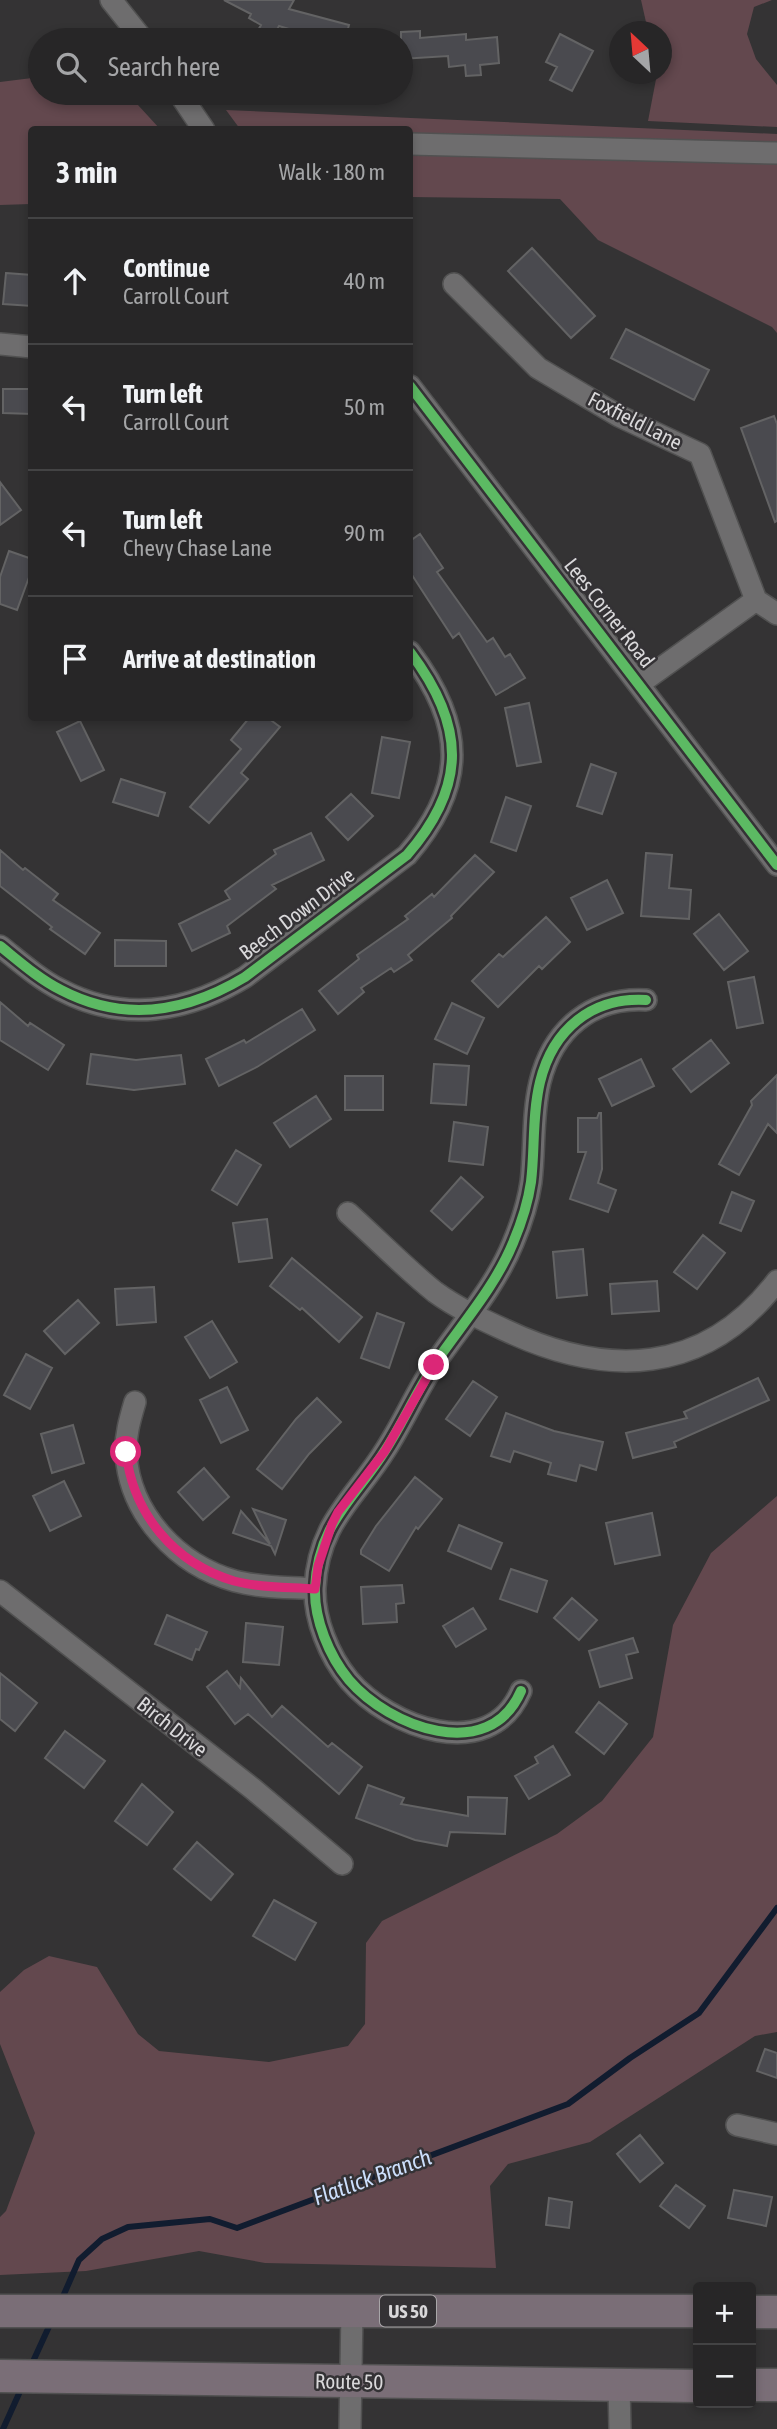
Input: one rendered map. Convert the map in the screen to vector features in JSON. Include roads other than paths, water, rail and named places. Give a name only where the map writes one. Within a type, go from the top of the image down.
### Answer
[{"type":"highway","name":"US 50","points":[[6,2311],[693,2312]]},
{"type":"highway","points":[[756,2312],[777,2312]]},
{"type":"highway","name":"Route 50","points":[[0,2376],[693,2386]]},
{"type":"highway","points":[[756,2385],[777,2385]]},
{"type":"street","points":[[111,0],[133,28]]},
{"type":"street","points":[[187,105],[201,126]]},
{"type":"street","points":[[413,144],[777,153]]},
{"type":"street","name":"Foxfield Lane","points":[[454,284],[538,368],[619,416],[700,454],[756,600]]},
{"type":"street","points":[[0,344],[28,347]]},
{"type":"street","name":"Lees Corner Road","points":[[413,390],[777,865]]},
{"type":"street","points":[[639,684],[756,600],[777,614]]},
{"type":"street","name":"Beech Down Drive","points":[[0,946],[39,977],[62,991],[117,1009],[162,1009],[191,1003],[219,992],[245,977],[407,855],[428,832],[436,818],[450,773],[451,739],[445,713],[435,689],[413,656]]},
{"type":"street","points":[[521,1691],[507,1714],[494,1724],[477,1731],[450,1733],[431,1730],[391,1715],[363,1695],[348,1679],[325,1639],[317,1611],[315,1589],[320,1556],[338,1512],[385,1451],[434,1365],[499,1272],[512,1245],[530,1186],[540,1083],[557,1045],[577,1021],[591,1010],[607,1002],[646,1000]]},
{"type":"street","points":[[348,1213],[436,1292],[471,1314],[535,1344],[569,1355],[606,1361],[643,1360],[681,1352],[717,1336],[749,1313],[777,1281]]},
{"type":"street","points":[[135,1402],[128,1425],[128,1469],[142,1508],[169,1544],[185,1558],[236,1581],[315,1589]]},
{"type":"street","name":"Birch Drive","points":[[0,1591],[253,1789],[342,1864]]},
{"type":"street","points":[[737,2125],[777,2134]]},
{"type":"street","points":[[350,2429],[352,2311]]},
{"type":"street","points":[[620,2386],[620,2429]]},
{"type":"waterway","name":"Flatlick Branch","points":[[61,2301],[79,2260],[102,2239],[128,2227],[210,2219],[237,2228],[568,2104],[630,2058],[699,2013],[777,1908]]},
{"type":"waterway","name":"Flatlick Branch","points":[[30,2368],[52,2320]]},
{"type":"waterway","name":"Flatlick Branch","points":[[3,2429],[22,2387]]}]
